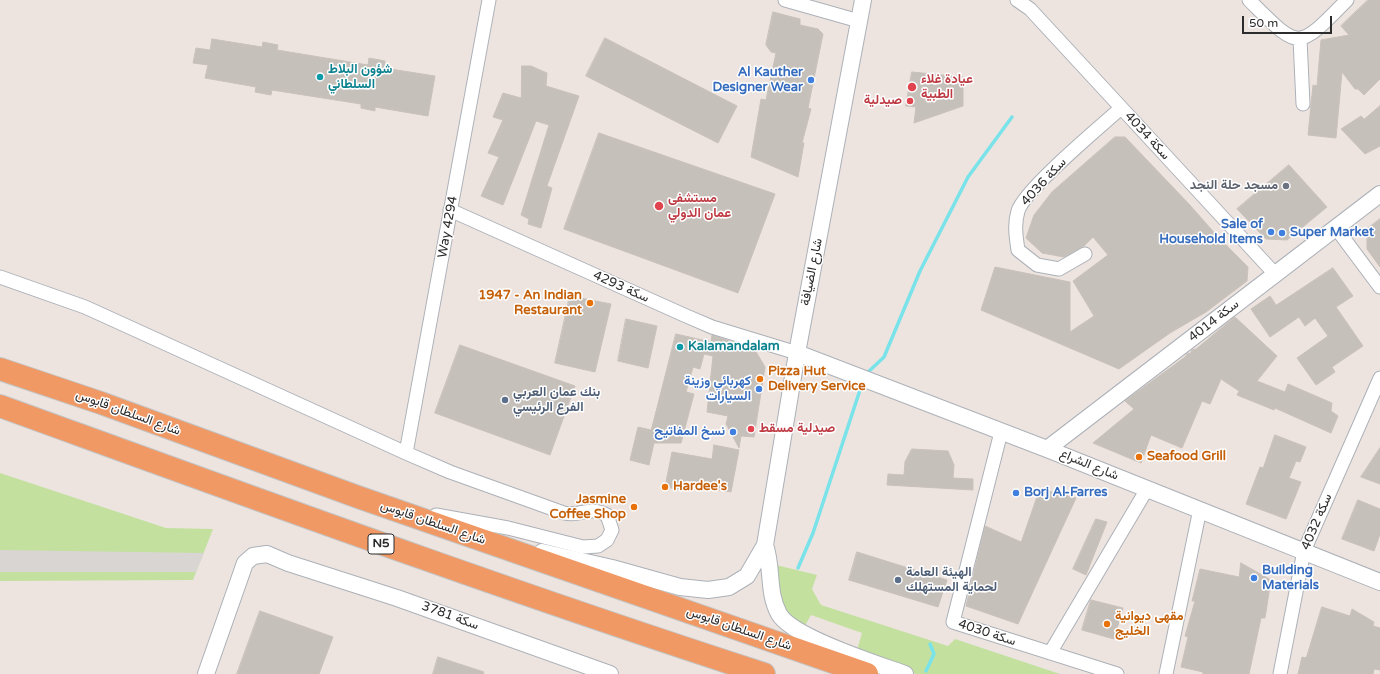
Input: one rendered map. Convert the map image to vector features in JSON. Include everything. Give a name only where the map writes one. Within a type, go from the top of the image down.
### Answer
[{"type":"highway","name":"شارع السلطان قابوس","points":[[0,369],[101,403],[388,507],[867,674]]},
{"type":"highway","name":"N5","points":[[0,406],[345,532],[764,674]]},
{"type":"highway","points":[[669,643],[742,674]]},
{"type":"street","name":"Way 4294","points":[[406,454],[489,0]]},
{"type":"street","points":[[785,0],[859,21]]},
{"type":"street","name":"شارع الضيافة","points":[[765,545],[796,353],[863,0]]},
{"type":"street","name":"سكة 4034","points":[[1017,0],[1030,9],[1275,274]]},
{"type":"street","points":[[1249,0],[1289,37],[1300,39],[1307,38],[1316,32],[1347,0]]},
{"type":"street","points":[[1300,39],[1303,104]]},
{"type":"street","name":"سكة 4036","points":[[1085,254],[1059,269],[1037,265],[1018,250],[1015,229],[1018,210],[1046,176],[1121,108]]},
{"type":"street","name":"سكة 4014","points":[[1047,449],[1380,194]]},
{"type":"street","name":"سكة 4293","points":[[450,210],[712,327],[796,353]]},
{"type":"street","points":[[1336,228],[1380,287]]},
{"type":"street","points":[[0,277],[85,307],[406,454],[450,472],[564,513],[572,514],[587,510],[598,511],[607,515],[612,530],[607,540],[598,546],[583,547],[508,528],[388,507]]},
{"type":"street","name":"شارع الشراع","points":[[796,353],[1047,449],[1380,582]]},
{"type":"street","name":"سكة 4032","points":[[1280,674],[1304,551],[1380,378]]},
{"type":"street","name":"سكة 4030","points":[[1001,432],[953,622],[1117,674]]},
{"type":"street","points":[[1050,653],[1147,489]]},
{"type":"street","points":[[1166,674],[1200,509]]},
{"type":"street","points":[[459,532],[612,568],[680,587],[708,590],[729,587],[747,576],[765,545]]},
{"type":"street","points":[[765,545],[769,557],[770,591],[779,615],[805,636],[905,674]]},
{"type":"street","name":"سكة 3781","points":[[206,674],[238,583],[249,569],[257,564],[267,562],[288,563],[397,598],[610,674]]},
{"type":"green space","points":[[0,473],[166,528],[213,529],[193,580],[0,581]]},
{"type":"green space","points":[[772,564],[817,575],[812,589],[821,605],[948,646],[955,639],[1060,674],[916,674],[857,650],[862,633],[811,615],[803,629],[783,613]]},
{"type":"shaded area","points":[[0,550],[204,553],[196,572],[0,572]]},
{"type":"building","points":[[1368,0],[1380,0],[1380,79],[1364,95],[1358,89],[1355,89],[1342,72],[1336,138],[1308,135],[1313,85],[1317,86],[1321,40],[1349,35],[1341,26]]},
{"type":"building","points":[[773,12],[800,19],[800,25],[818,29],[823,34],[808,108],[811,109],[802,143],[804,143],[798,177],[751,157],[761,99],[766,100],[776,53],[771,52],[766,45]]},
{"type":"building","points":[[605,38],[737,106],[718,143],[586,76]]},
{"type":"building","name":"شؤون البلاط السلطاني","points":[[212,39],[262,47],[263,42],[278,45],[277,50],[368,65],[369,58],[385,61],[384,68],[435,76],[428,116],[375,107],[375,111],[361,108],[361,104],[272,90],[271,95],[255,92],[256,87],[205,78],[208,65],[193,63],[196,48],[210,50]]},
{"type":"building","points":[[522,66],[531,66],[547,73],[546,86],[579,96],[547,186],[552,188],[541,228],[528,224],[529,219],[521,215],[549,125],[536,121],[503,205],[481,196],[499,157],[488,153],[503,120],[493,117],[503,93],[521,98]]},
{"type":"building","points":[[912,72],[963,77],[963,106],[914,123],[916,107],[906,106]]},
{"type":"building","points":[[1380,106],[1380,146],[1365,154],[1341,129],[1361,116],[1364,119]]},
{"type":"building","points":[[599,133],[775,194],[738,293],[564,229]]},
{"type":"building","points":[[1115,137],[1125,137],[1248,267],[1247,281],[1206,312],[1170,333],[1119,369],[981,310],[995,267],[1070,282],[1070,332],[1094,316],[1073,281],[1108,255],[1093,237],[1084,246],[1064,257],[1042,253],[1026,238],[1034,215],[1052,192]]},
{"type":"building","name":"مسجد حلة النجد","points":[[1289,165],[1327,207],[1287,240],[1266,239],[1237,209]]},
{"type":"building","points":[[1380,219],[1380,267],[1367,249],[1367,229]]},
{"type":"building","points":[[1333,268],[1353,296],[1336,307],[1363,346],[1332,367],[1335,372],[1316,385],[1297,358],[1328,336],[1315,318],[1305,326],[1299,317],[1270,337],[1251,309],[1270,296],[1276,305]]},
{"type":"building","points":[[570,296],[611,304],[595,372],[555,363]]},
{"type":"building","points":[[1235,317],[1277,356],[1257,381],[1285,392],[1288,384],[1332,403],[1331,411],[1338,416],[1331,433],[1275,408],[1274,410],[1237,395],[1239,391],[1221,379],[1210,404],[1202,401],[1182,448],[1151,435],[1141,463],[1093,443],[1134,409],[1125,401],[1185,357],[1188,353],[1190,354],[1192,350],[1196,349]]},
{"type":"building","points":[[626,319],[657,326],[648,368],[618,361]]},
{"type":"building","points":[[676,334],[711,342],[712,335],[755,350],[765,367],[754,437],[741,436],[739,448],[726,424],[728,416],[707,412],[713,356],[704,354],[700,369],[693,367],[686,392],[694,394],[681,443],[654,443],[649,465],[630,460],[638,427],[651,430]]},
{"type":"building","name":"بنك عمان العربي الفرع الرئيسي","points":[[460,345],[575,386],[550,455],[435,413]]},
{"type":"building","points":[[1275,435],[1306,447],[1300,462],[1296,461],[1289,478],[1301,482],[1286,519],[1246,504],[1260,467],[1263,468]]},
{"type":"building","points":[[714,445],[739,450],[731,492],[707,488],[707,484],[686,480],[684,490],[665,487],[672,452],[712,459]]},
{"type":"building","points":[[1380,448],[1380,484],[1361,477]]},
{"type":"building","points":[[912,449],[948,451],[954,465],[953,478],[973,479],[973,490],[887,485],[888,474],[904,475],[905,462]]},
{"type":"building","points":[[1040,489],[1076,498],[1018,624],[966,606],[985,526],[1021,542]]},
{"type":"building","points":[[1358,500],[1380,509],[1380,534],[1374,551],[1342,539]]},
{"type":"building","points":[[1096,519],[1107,522],[1086,575],[1073,569]]},
{"type":"building","name":"الهيئة العامة لحماية المستهلك","points":[[857,552],[947,580],[938,607],[849,580]]},
{"type":"building","points":[[1241,563],[1271,580],[1265,618],[1261,618],[1249,674],[1203,674],[1203,672],[1181,667],[1188,637],[1185,636],[1195,601],[1192,601],[1200,569],[1239,577]]},
{"type":"building","points":[[1091,600],[1123,608],[1114,639],[1082,630]]},
{"type":"building","points":[[1322,607],[1350,616],[1352,609],[1374,622],[1373,626],[1380,628],[1380,670],[1374,669],[1373,674],[1298,674],[1302,657],[1306,658]]},
{"type":"building","points":[[260,611],[333,637],[319,674],[237,674]]},
{"type":"building","points":[[438,657],[484,672],[483,674],[433,674]]},
{"type":"waterway","points":[[866,374],[884,357],[920,271],[968,177],[1012,117]]},
{"type":"waterway","points":[[798,568],[813,533],[861,387]]},
{"type":"waterway","points":[[926,671],[934,654],[930,644]]},
{"type":"place","name":"شؤون البلاط السلطاني","points":[[320,77]]},
{"type":"place","name":"Al Kauther Designer Wear","points":[[811,80]]},
{"type":"place","name":"عيادة غلاء الطبية","points":[[912,87]]},
{"type":"place","name":"صيدلية","points":[[910,101]]},
{"type":"place","name":"مسجد حلة النجد","points":[[1286,186]]},
{"type":"place","name":"مستشفى عمان الدولي","points":[[659,206]]},
{"type":"place","name":"Sale of Household Items","points":[[1271,232]]},
{"type":"place","name":"Super Market","points":[[1282,233]]},
{"type":"place","name":"1947 - An Indian Restaurant","points":[[590,303]]},
{"type":"place","name":"Kalamandalam","points":[[680,347]]},
{"type":"place","name":"Pizza Hut Delivery Service","points":[[760,379]]},
{"type":"place","name":"كهربائي وزينة السيارات","points":[[759,389]]},
{"type":"place","name":"بنك عمان العربي الفرع الرئيسي","points":[[505,400]]},
{"type":"place","name":"صيدلية مسقط","points":[[751,429]]},
{"type":"place","name":"نسخ المفاتيح","points":[[733,432]]},
{"type":"place","name":"Seafood Grill","points":[[1139,457]]},
{"type":"place","name":"Hardee's","points":[[665,487]]},
{"type":"place","name":"Borj Al-Farres","points":[[1016,493]]},
{"type":"place","name":"Jasmine Coffee Shop","points":[[634,507]]},
{"type":"place","name":"Building Materials","points":[[1254,578]]},
{"type":"place","name":"الهيئة العامة لحماية المستهلك","points":[[898,580]]},
{"type":"place","name":"مقهى ديوانية الخليج","points":[[1107,624]]}]
